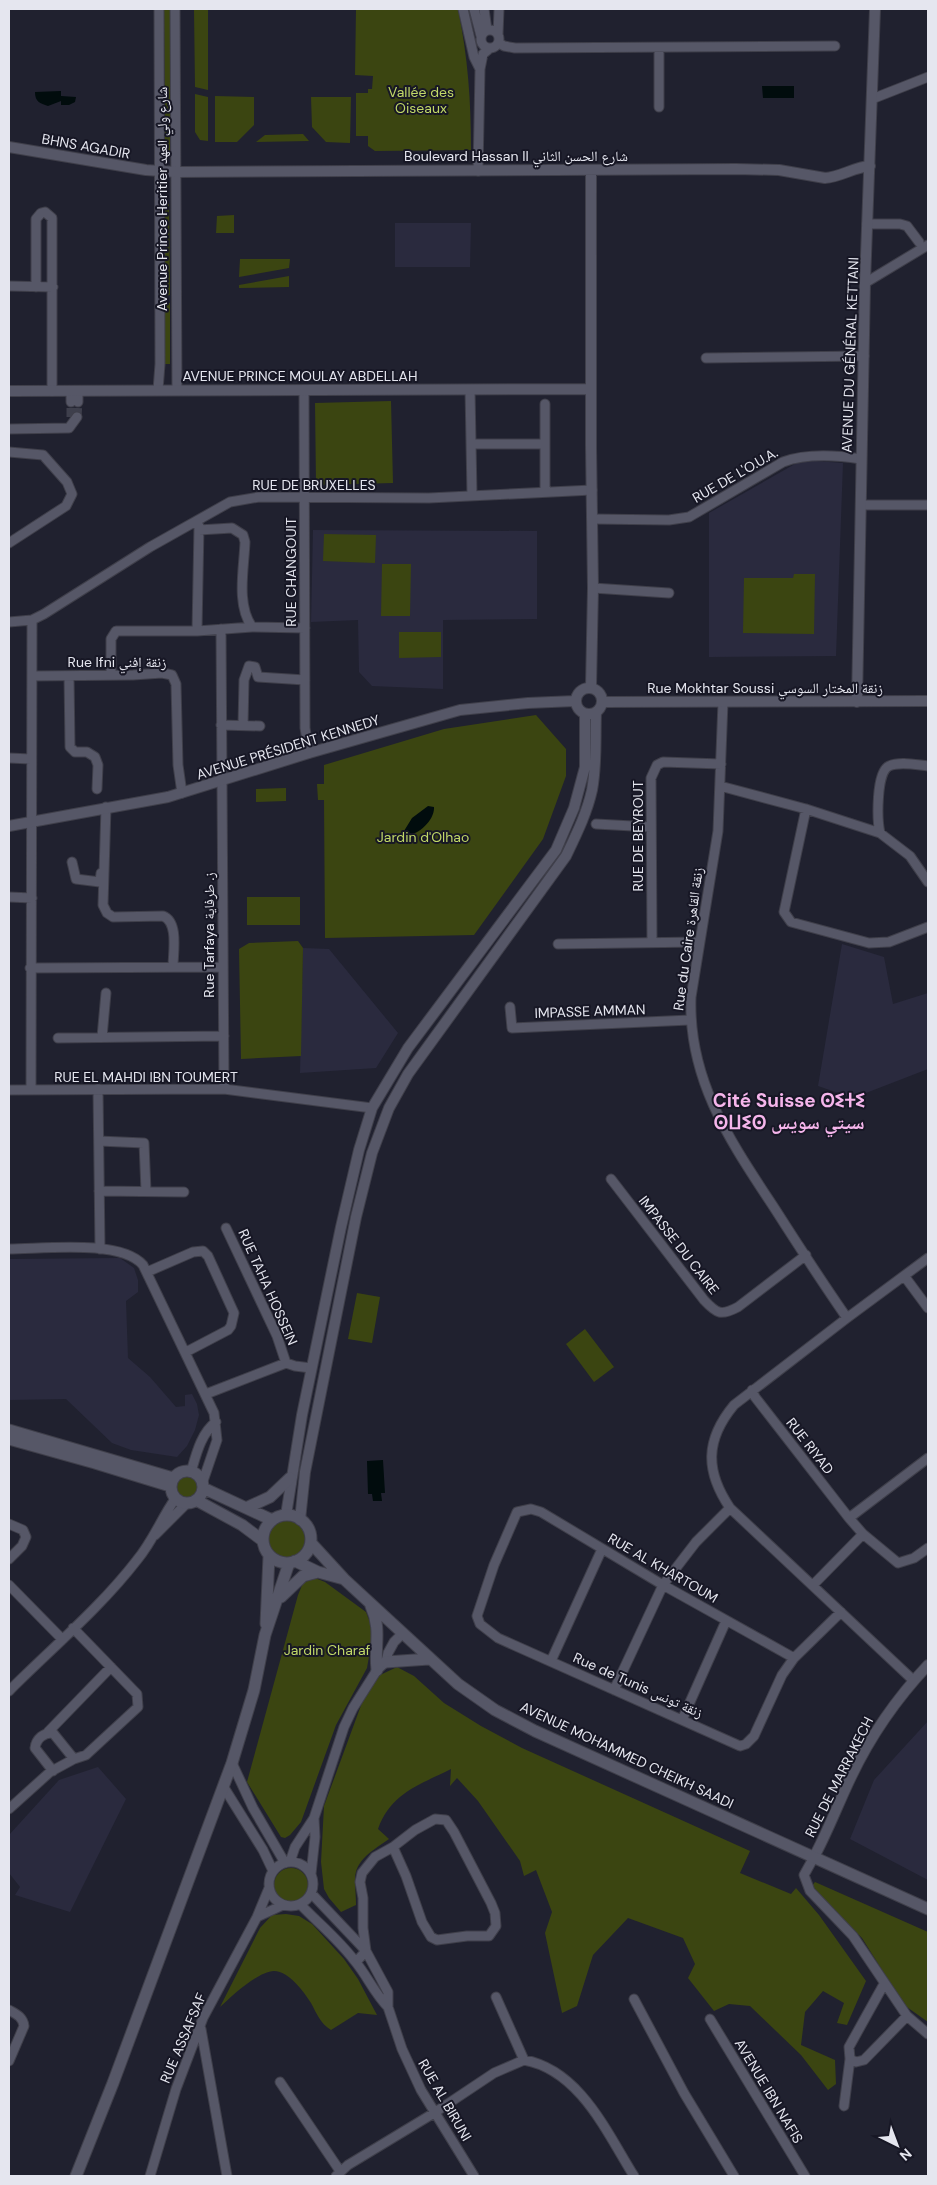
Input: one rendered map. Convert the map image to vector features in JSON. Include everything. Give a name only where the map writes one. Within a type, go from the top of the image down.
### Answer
[{"type":"main road","points":[[9,1430],[172,1482]]},
{"type":"main road","points":[[9,1439],[172,1482]]},
{"type":"main road","points":[[172,1482],[181,1472],[191,1472],[198,1476],[203,1486],[272,1520]]},
{"type":"main road","points":[[246,1508],[270,1497],[290,1478]]},
{"type":"main road","points":[[172,1482],[175,1499],[192,1502],[242,1524],[262,1540]]},
{"type":"main road","points":[[192,1502],[203,1486]]},
{"type":"main road","points":[[286,1515],[297,1517],[300,1520],[309,1530],[311,1543],[306,1553],[292,1562],[278,1562],[269,1556],[264,1549],[262,1540],[264,1529],[272,1520],[286,1515]]},
{"type":"main road","name":"AVENUE MOHAMMED CHEIKH SAADI","points":[[311,1543],[344,1579],[429,1659],[470,1694],[495,1710],[535,1731],[814,1857],[883,1886],[928,1909]]},
{"type":"main road","points":[[76,2176],[176,1918],[232,1763],[254,1690],[265,1635],[269,1556]]},
{"type":"main road","points":[[265,1635],[292,1562]]},
{"type":"main road","name":"AVENUE MOHAMMED CHEIKH SAADI","points":[[292,1562],[344,1579]]},
{"type":"main road","points":[[278,1600],[303,1576],[318,1572]]},
{"type":"main road","points":[[370,1602],[376,1616],[378,1630],[376,1659],[382,1666],[429,1659]]},
{"type":"street","name":"Avenue Prince Heritier شارع ولي العهد","points":[[158,390],[160,364],[159,9]]},
{"type":"street","name":"Avenue Prince Heritier شارع ولي العهد","points":[[175,9],[177,390]]},
{"type":"street","points":[[464,9],[474,57],[480,69]]},
{"type":"street","points":[[474,9],[484,33]]},
{"type":"street","points":[[484,9],[482,44],[489,49]]},
{"type":"street","points":[[478,171],[480,69],[483,54],[493,48],[498,39],[499,9]]},
{"type":"street","name":"AVENUE DU GÉNÉRAL KETTANI","points":[[857,702],[865,283],[875,9]]},
{"type":"street","points":[[484,33],[492,30],[504,46],[515,48],[835,46]]},
{"type":"street","points":[[659,48],[659,107]]},
{"type":"street","points":[[872,100],[928,77]]},
{"type":"street","name":"BHNS AGADIR","points":[[9,147],[158,172]]},
{"type":"street","name":"Boulevard Hassan II شارع الحسن الثاني","points":[[158,172],[780,170],[825,178],[860,167],[870,166]]},
{"type":"street","points":[[591,170],[593,519],[591,687]]},
{"type":"street","points":[[36,287],[36,220],[41,212],[45,212],[52,218],[52,391]]},
{"type":"street","points":[[867,224],[900,224],[907,226],[919,242]]},
{"type":"street","points":[[865,283],[928,246]]},
{"type":"street","points":[[9,286],[53,287]]},
{"type":"street","points":[[706,358],[864,356]]},
{"type":"street","name":"AVENUE PRINCE MOULAY ABDELLAH","points":[[9,391],[591,389]]},
{"type":"street","name":"RUE CHANGOUIT","points":[[304,390],[306,498],[305,728],[309,753]]},
{"type":"street","points":[[470,390],[472,495]]},
{"type":"street","points":[[74,402],[75,391]]},
{"type":"street","points":[[545,404],[545,492]]},
{"type":"street","points":[[9,429],[69,428],[74,419]]},
{"type":"street","points":[[472,444],[545,444]]},
{"type":"street","points":[[9,452],[43,456],[67,482],[72,494],[66,506],[9,543]]},
{"type":"street","name":"RUE DE L'O.U.A.","points":[[593,519],[669,520],[689,517],[775,467],[797,457],[835,456],[861,459]]},
{"type":"street","name":"RUE DE BRUXELLES","points":[[9,622],[32,620],[199,518],[230,502],[259,497],[429,498],[592,490]]},
{"type":"street","points":[[861,505],[928,505]]},
{"type":"street","points":[[197,631],[199,518]]},
{"type":"street","points":[[199,530],[232,528],[243,535],[245,542],[242,598],[244,616],[252,627]]},
{"type":"street","points":[[593,588],[669,593]]},
{"type":"street","points":[[31,1090],[32,620]]},
{"type":"street","points":[[111,675],[111,638],[116,631],[197,631],[252,627],[305,628]]},
{"type":"street","name":"Rue Tarfaya ز. طرفاية","points":[[221,629],[224,1088]]},
{"type":"street","points":[[243,725],[244,680],[249,666],[255,667],[258,677],[305,680]]},
{"type":"street","name":"Rue Ifni زنقة إفني","points":[[32,676],[162,673],[174,676],[176,684],[178,765],[182,793]]},
{"type":"street","points":[[69,676],[70,746],[75,752],[87,752],[95,757],[98,765],[97,789]]},
{"type":"street","points":[[286,1515],[290,1478],[311,1368],[359,1150],[372,1108],[408,1048],[556,850],[574,808],[585,767],[584,714],[580,711],[575,701],[581,689],[591,687],[597,689],[601,695],[602,702],[596,712],[596,750],[592,791],[578,831],[566,856],[408,1074],[389,1108],[372,1153],[354,1226],[307,1463],[300,1520]]},
{"type":"street","name":"AVENUE PRÉSIDENT KENNEDY","points":[[9,826],[182,793],[309,753],[460,710],[506,704],[575,701]]},
{"type":"street","name":"Rue Mokhtar Soussi زنقة المختار السوسي","points":[[602,702],[928,701]]},
{"type":"street","name":"Rue du Caire زنقة القاهرة","points":[[723,702],[718,831],[691,997],[690,1020],[694,1050],[718,1119],[745,1164],[847,1318]]},
{"type":"street","points":[[584,714],[596,712]]},
{"type":"street","points":[[221,725],[260,726]]},
{"type":"street","points":[[9,758],[32,759]]},
{"type":"street","name":"RUE DE BEYROUT","points":[[652,942],[651,778],[657,765],[670,762],[721,764]]},
{"type":"street","points":[[880,833],[881,774],[891,765],[928,766]]},
{"type":"street","points":[[720,786],[806,809],[880,833],[910,856],[928,882]]},
{"type":"street","points":[[104,808],[104,909],[112,917],[163,916],[168,918],[172,925],[173,968]]},
{"type":"street","points":[[72,862],[76,879],[100,882],[104,808]]},
{"type":"street","points":[[806,809],[784,912],[791,922],[869,943],[889,942],[928,927]]},
{"type":"street","points":[[596,824],[650,826]]},
{"type":"street","points":[[9,896],[32,898]]},
{"type":"street","points":[[558,944],[699,942]]},
{"type":"street","points":[[30,968],[223,967]]},
{"type":"street","points":[[102,1038],[106,994]]},
{"type":"street","name":"IMPASSE AMMAN","points":[[510,1007],[512,1028],[690,1020]]},
{"type":"street","points":[[58,1038],[224,1036]]},
{"type":"street","name":"RUE EL MAHDI IBN TOUMERT","points":[[9,1090],[224,1088],[372,1108]]},
{"type":"street","points":[[98,1089],[100,1249]]},
{"type":"street","points":[[99,1141],[144,1142],[146,1191]]},
{"type":"street","name":"IMPASSE DU CAIRE","points":[[611,1179],[704,1300],[712,1308],[720,1312],[726,1313],[738,1307],[806,1255]]},
{"type":"street","points":[[99,1191],[184,1192]]},
{"type":"street","name":"RUE TAHA HOSSEIN","points":[[206,1394],[286,1363],[277,1336],[226,1228]]},
{"type":"street","points":[[9,1249],[113,1250],[132,1256],[147,1272],[206,1394],[216,1422],[217,1440],[203,1486]]},
{"type":"street","points":[[147,1272],[199,1251],[208,1256],[215,1270],[234,1313],[231,1326],[221,1335],[186,1352]]},
{"type":"street","points":[[913,1680],[730,1508],[719,1492],[714,1474],[712,1451],[716,1432],[722,1420],[734,1405],[928,1258]]},
{"type":"street","points":[[905,1277],[928,1308]]},
{"type":"street","points":[[286,1363],[311,1368]]},
{"type":"street","name":"RUE RIYAD","points":[[752,1390],[755,1397],[848,1518],[863,1534],[898,1563],[914,1558],[928,1548]]},
{"type":"street","points":[[191,1472],[196,1454],[206,1433],[216,1422]]},
{"type":"street","points":[[848,1518],[928,1458]]},
{"type":"street","points":[[155,1535],[160,1520],[175,1499]]},
{"type":"street","points":[[9,1691],[117,1585],[155,1535],[192,1502]]},
{"type":"street","points":[[614,1690],[663,1585],[696,1542],[730,1508]]},
{"type":"street","name":"RUE AL KHARTOUM","points":[[517,1512],[532,1509],[541,1512],[663,1585],[794,1658]]},
{"type":"street","name":"Rue de Tunis زنقة تونس","points":[[517,1512],[494,1565],[477,1616],[484,1628],[498,1638],[740,1746],[746,1744],[754,1736],[782,1675],[794,1658],[840,1612]]},
{"type":"street","points":[[9,1524],[23,1530],[26,1538],[22,1546],[9,1558]]},
{"type":"street","points":[[812,1586],[863,1534]]},
{"type":"street","points":[[551,1661],[602,1549]]},
{"type":"street","points":[[9,1585],[62,1639]]},
{"type":"street","points":[[682,1720],[726,1621]]},
{"type":"street","points":[[9,1809],[54,1771],[90,1751],[138,1707],[137,1694],[74,1628]]},
{"type":"street","points":[[314,1818],[315,1837],[311,1893],[307,1900],[300,1904],[295,1906],[283,1905],[277,1901],[269,1888],[273,1871],[288,1862],[295,1847],[314,1818],[344,1727],[353,1708],[382,1666],[394,1642],[403,1633]]},
{"type":"street","name":"RUE DE MARRAKECH","points":[[814,1857],[866,1749],[884,1717],[913,1680],[928,1665]]},
{"type":"street","points":[[54,1771],[35,1748],[40,1737],[48,1732],[111,1667]]},
{"type":"street","points":[[48,1732],[53,1733],[58,1738],[74,1759]]},
{"type":"street","points":[[232,1763],[253,1808],[288,1862]]},
{"type":"street","points":[[223,1786],[263,1850],[273,1871]]},
{"type":"street","points":[[356,1962],[366,1951],[363,1928],[363,1898],[360,1882],[362,1873],[375,1856],[393,1847],[415,1830],[434,1819],[446,1820],[454,1832],[491,1903],[496,1923],[494,1932],[489,1936],[467,1936],[437,1940],[431,1937],[422,1922],[406,1876],[393,1847]]},
{"type":"street","points":[[814,1857],[804,1874],[807,1886],[853,1936],[907,2016],[928,2034]]},
{"type":"street","points":[[288,1862],[298,1863],[311,1874]]},
{"type":"street","name":"RUE ASSAFSAF","points":[[150,2176],[176,2089],[203,2018],[258,1917],[269,1888]]},
{"type":"street","points":[[311,1893],[366,1951]]},
{"type":"street","points":[[300,1904],[337,1939],[356,1962],[375,1994],[388,2007]]},
{"type":"street","points":[[258,1917],[283,1905]]},
{"type":"street","name":"RUE AL BIRUNI","points":[[366,1951],[388,1992],[388,2007],[402,2049],[421,2090],[474,2176]]},
{"type":"street","points":[[844,2106],[850,2059],[849,2046],[884,1984]]},
{"type":"street","points":[[496,1997],[524,2060]]},
{"type":"street","points":[[634,1999],[684,2093],[734,2176]]},
{"type":"street","points":[[9,2010],[20,2016],[24,2026],[9,2061]]},
{"type":"street","points":[[850,2059],[856,2062],[864,2060],[907,2016]]},
{"type":"street","name":"AVENUE IBN NAFIS","points":[[710,2019],[805,2176]]},
{"type":"street","points":[[201,2027],[226,2176]]},
{"type":"street","points":[[280,2082],[338,2174],[494,2073],[524,2060],[547,2068],[582,2096],[606,2129],[634,2176]]},
{"type":"shaded area","points":[[762,86],[794,86],[794,98],[763,98]]},
{"type":"shaded area","points":[[61,91],[61,96],[76,97],[75,102],[69,105],[61,105],[61,101],[48,106],[38,102],[35,95],[35,92]]},
{"type":"shaded area","points":[[395,223],[471,223],[470,267],[395,267]]},
{"type":"shaded area","points":[[802,460],[843,463],[836,656],[709,657],[709,513]]},
{"type":"shaded area","points":[[313,530],[537,531],[537,619],[443,620],[443,689],[372,686],[359,672],[358,620],[311,622]]},
{"type":"shaded area","points":[[428,806],[434,807],[434,812],[429,822],[416,833],[406,835],[404,831],[412,818]]},
{"type":"shaded area","points":[[842,944],[884,957],[893,1004],[928,993],[928,1069],[853,1098],[818,1086]]},
{"type":"shaded area","points":[[303,948],[329,949],[398,1033],[376,1068],[300,1073]]},
{"type":"shaded area","points":[[120,1258],[134,1268],[138,1280],[138,1292],[126,1301],[128,1358],[150,1377],[176,1407],[185,1406],[185,1395],[192,1394],[197,1404],[199,1415],[195,1430],[187,1446],[177,1457],[131,1450],[112,1443],[66,1399],[9,1400],[9,1259]]},
{"type":"shaded area","points":[[383,1460],[385,1493],[381,1493],[382,1501],[373,1501],[372,1494],[368,1494],[367,1461]]},
{"type":"shaded area","points":[[928,1721],[928,1880],[850,1839],[874,1780]]},
{"type":"shaded area","points":[[98,1767],[126,1799],[70,1912],[15,1895],[20,1887],[9,1873],[9,1835],[59,1780]]},
{"type":"green space","points":[[164,9],[170,9],[170,151],[165,151]]},
{"type":"green space","name":"Vallée des Oiseaux","points":[[356,9],[458,9],[468,79],[471,150],[375,151],[368,146],[368,136],[356,136],[356,93],[368,93],[368,89],[372,89],[373,76],[355,75]]},
{"type":"green space","points":[[194,10],[208,10],[208,90],[195,87]]},
{"type":"green space","points":[[195,94],[208,97],[208,141],[200,140],[195,132]]},
{"type":"green space","points":[[215,96],[254,97],[254,125],[237,142],[215,142]]},
{"type":"green space","points":[[311,97],[351,97],[350,143],[326,142],[312,127]]},
{"type":"green space","points":[[303,134],[309,141],[256,142],[265,135]]},
{"type":"green space","points":[[169,202],[170,295],[164,296],[164,203]]},
{"type":"green space","points":[[234,215],[234,233],[216,233],[217,216]]},
{"type":"green space","points":[[240,259],[290,259],[289,268],[239,277]]},
{"type":"green space","points":[[289,276],[289,287],[239,288],[239,285]]},
{"type":"green space","points":[[164,303],[170,303],[170,364],[165,364]]},
{"type":"green space","points":[[391,401],[393,483],[316,485],[315,403]]},
{"type":"green space","points":[[324,534],[376,535],[375,563],[323,561]]},
{"type":"green space","points":[[382,564],[411,564],[410,616],[381,616]]},
{"type":"green space","points":[[794,574],[815,574],[814,634],[743,633],[744,578],[793,578]]},
{"type":"green space","points":[[399,632],[441,632],[441,657],[399,658]]},
{"type":"green space","name":"Jardin d'Olhao","points":[[536,715],[566,749],[566,776],[543,839],[474,935],[325,938],[324,800],[318,800],[317,784],[324,784],[324,765],[444,729]]},
{"type":"green space","points":[[286,788],[286,801],[256,802],[256,789]]},
{"type":"green space","points":[[247,897],[300,897],[300,925],[247,925]]},
{"type":"green space","points":[[298,941],[303,948],[301,1056],[241,1059],[239,949],[249,943]]},
{"type":"green space","points":[[357,1293],[380,1297],[372,1343],[348,1339]]},
{"type":"green space","points":[[585,1329],[614,1367],[594,1382],[566,1344]]},
{"type":"green space","points":[[185,1475],[194,1479],[198,1488],[194,1497],[185,1501],[176,1497],[172,1488],[176,1479]]},
{"type":"green space","points":[[286,1520],[300,1525],[305,1539],[300,1553],[286,1558],[272,1553],[267,1539],[272,1525]]},
{"type":"green space","name":"Jardin Charaf","points":[[315,1578],[325,1582],[366,1612],[371,1625],[372,1639],[367,1668],[336,1725],[301,1822],[285,1838],[281,1837],[247,1782],[298,1595],[303,1583]]},
{"type":"green space","points":[[397,1667],[414,1676],[444,1703],[522,1748],[750,1851],[740,1873],[791,1894],[796,1888],[819,1915],[866,1981],[847,2025],[837,2023],[844,2003],[823,1991],[805,2012],[801,2045],[835,2060],[836,2084],[828,2090],[801,2055],[750,2006],[729,2004],[714,2011],[688,1978],[695,1964],[683,1938],[628,1918],[593,1955],[577,2006],[562,2013],[545,1933],[552,1912],[536,1870],[524,1876],[520,1861],[478,1801],[457,1778],[450,1786],[451,1769],[407,1792],[390,1807],[378,1829],[389,1839],[366,1856],[358,1866],[355,1880],[356,1905],[341,1912],[324,1889],[321,1862],[324,1806],[363,1700],[378,1676]]},
{"type":"green space","points":[[291,1868],[303,1873],[308,1885],[303,1897],[291,1902],[279,1897],[274,1885],[279,1873]]},
{"type":"green space","points":[[815,1882],[928,1932],[928,2022],[904,2005],[862,1938],[811,1887]]},
{"type":"green space","points":[[286,1914],[299,1916],[312,1924],[344,1959],[358,1979],[377,2015],[358,2013],[331,2030],[321,2021],[308,1998],[296,1983],[285,1974],[274,1971],[260,1975],[220,2007],[260,1928],[272,1915]]},
{"type":"tunnel","points":[[71,402],[71,417]]},
{"type":"tunnel","points":[[77,417],[78,402]]},
{"type":"district","name":"Cité Suisse ⵙⵉⵜⵉ ⵙⵡⵉⵙ سيتي سويس","points":[[789,1111]]}]
